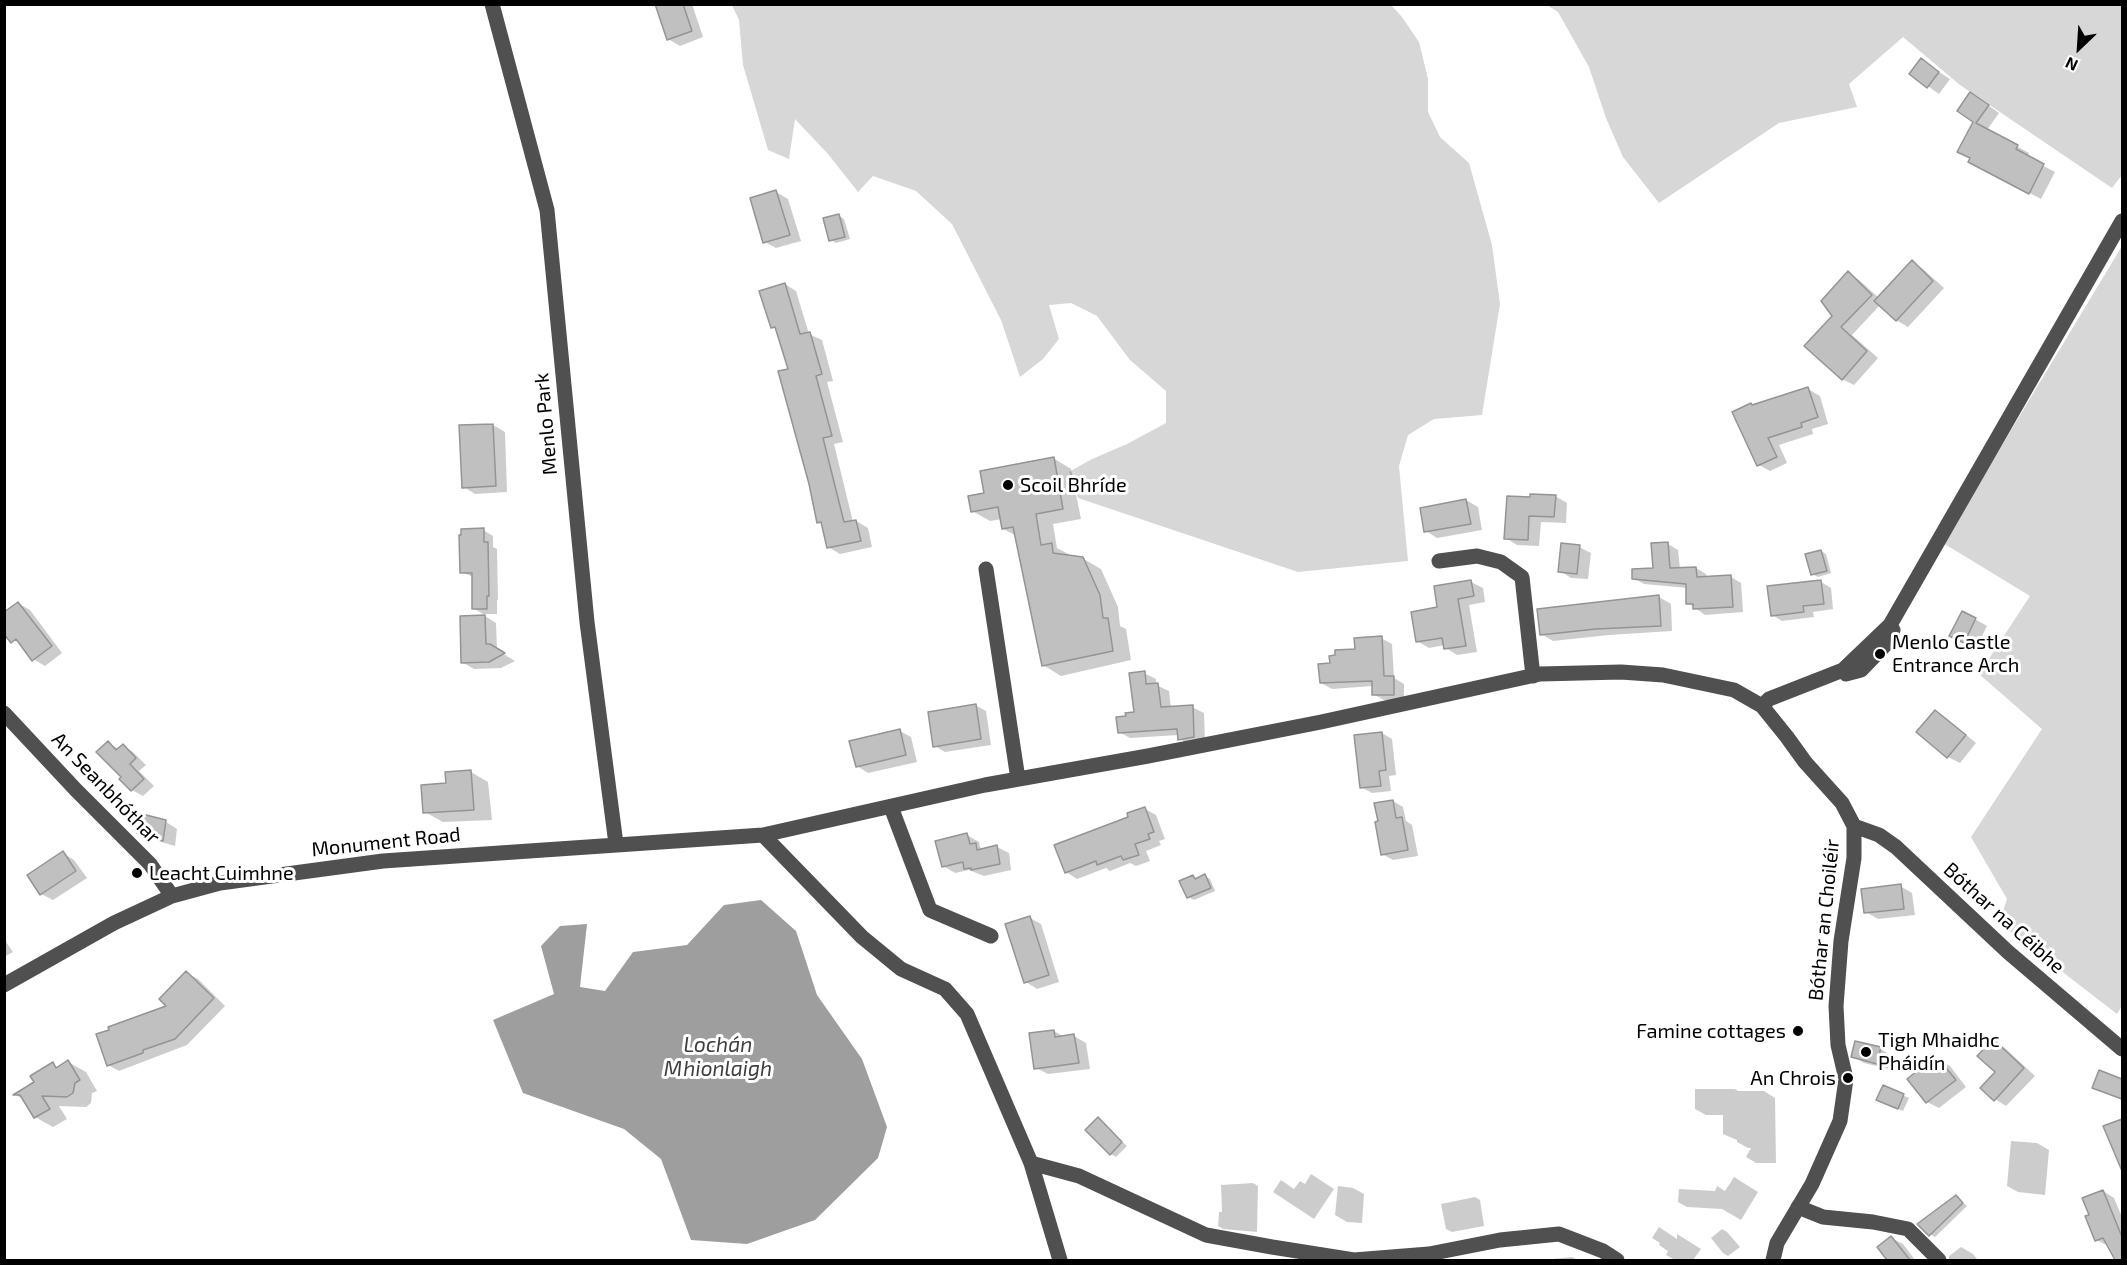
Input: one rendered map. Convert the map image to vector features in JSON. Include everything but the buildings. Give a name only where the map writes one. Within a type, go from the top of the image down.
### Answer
[{"type":"street","name":"Menlo Park","points":[[492,4],[547,210],[587,622],[616,844]]},
{"type":"street","points":[[1761,706],[1769,699],[1843,670],[1890,625],[2122,221]]},
{"type":"street","points":[[1439,561],[1478,556],[1501,562],[1522,577],[1533,676]]},
{"type":"street","points":[[986,569],[1018,779]]},
{"type":"street","name":"Bóthar an Choiléir","points":[[1018,779],[1298,726],[1533,676],[1621,672],[1663,675],[1734,690],[1761,706],[1787,736],[1804,762],[1842,802],[1854,826],[1854,858],[1841,940],[1836,1006],[1838,1045],[1846,1079],[1840,1121],[1812,1184],[1777,1243],[1773,1260]]},
{"type":"street","name":"An Seanbhóthar","points":[[4,713],[150,864],[172,896]]},
{"type":"street","name":"Monument Road","points":[[4,985],[114,923],[172,896],[220,883],[383,861],[764,835],[1018,779]]},
{"type":"street","points":[[891,807],[930,910],[991,936]]},
{"type":"street","name":"Bóthar na Céibhe","points":[[1854,826],[1879,835],[1896,847],[2008,952],[2122,1049]]},
{"type":"street","points":[[764,835],[862,937],[901,969],[945,989],[967,1014],[1031,1163],[1060,1260]]},
{"type":"street","points":[[1031,1163],[1079,1176],[1206,1235],[1272,1247],[1354,1260],[1429,1254],[1500,1240],[1558,1234],[1603,1251],[1617,1260]]},
{"type":"street","points":[[1798,1207],[1823,1217],[1873,1222],[1908,1230],[1939,1260]]},
{"type":"shaded area","points":[[732,5],[1391,5],[1419,42],[1428,79],[1428,112],[1440,137],[1469,163],[1492,245],[1500,304],[1482,415],[1434,419],[1408,435],[1399,466],[1408,561],[1298,572],[1078,498],[1069,472],[1166,423],[1166,391],[1130,360],[1097,316],[1071,303],[1049,305],[1059,339],[1043,359],[1020,377],[1001,320],[952,224],[916,191],[873,176],[858,192],[828,154],[795,119],[789,159],[768,150],[743,65],[739,20]]},
{"type":"shaded area","points":[[1547,5],[2122,5],[2122,175],[2112,188],[1960,85],[1903,37],[1849,84],[1857,107],[1779,123],[1659,203],[1623,157],[1606,118],[1589,67],[1558,12]]},
{"type":"shaded area","points":[[2122,246],[2122,1006],[2117,1014],[1999,923],[2007,899],[1971,837],[2042,729],[1979,674],[2030,596],[1943,543]]},
{"type":"water","name":"Lochán Mhionlaigh","points":[[761,900],[796,931],[817,995],[862,1059],[887,1127],[878,1158],[815,1220],[747,1244],[691,1240],[661,1159],[624,1129],[523,1093],[493,1020],[554,994],[541,946],[560,926],[587,924],[580,987],[605,991],[633,952],[687,945],[724,905]]},
{"type":"place","name":"Scoil Bhríde","points":[[1008,485]]},
{"type":"place","name":"Menlo Castle Entrance Arch","points":[[1880,654]]},
{"type":"place","name":"Leacht Cuimhne","points":[[137,873]]},
{"type":"place","name":"Famine cottages","points":[[1798,1031]]},
{"type":"place","name":"Tigh Mhaidhc Pháidín","points":[[1866,1052]]},
{"type":"place","name":"An Chrois","points":[[1848,1078]]}]
